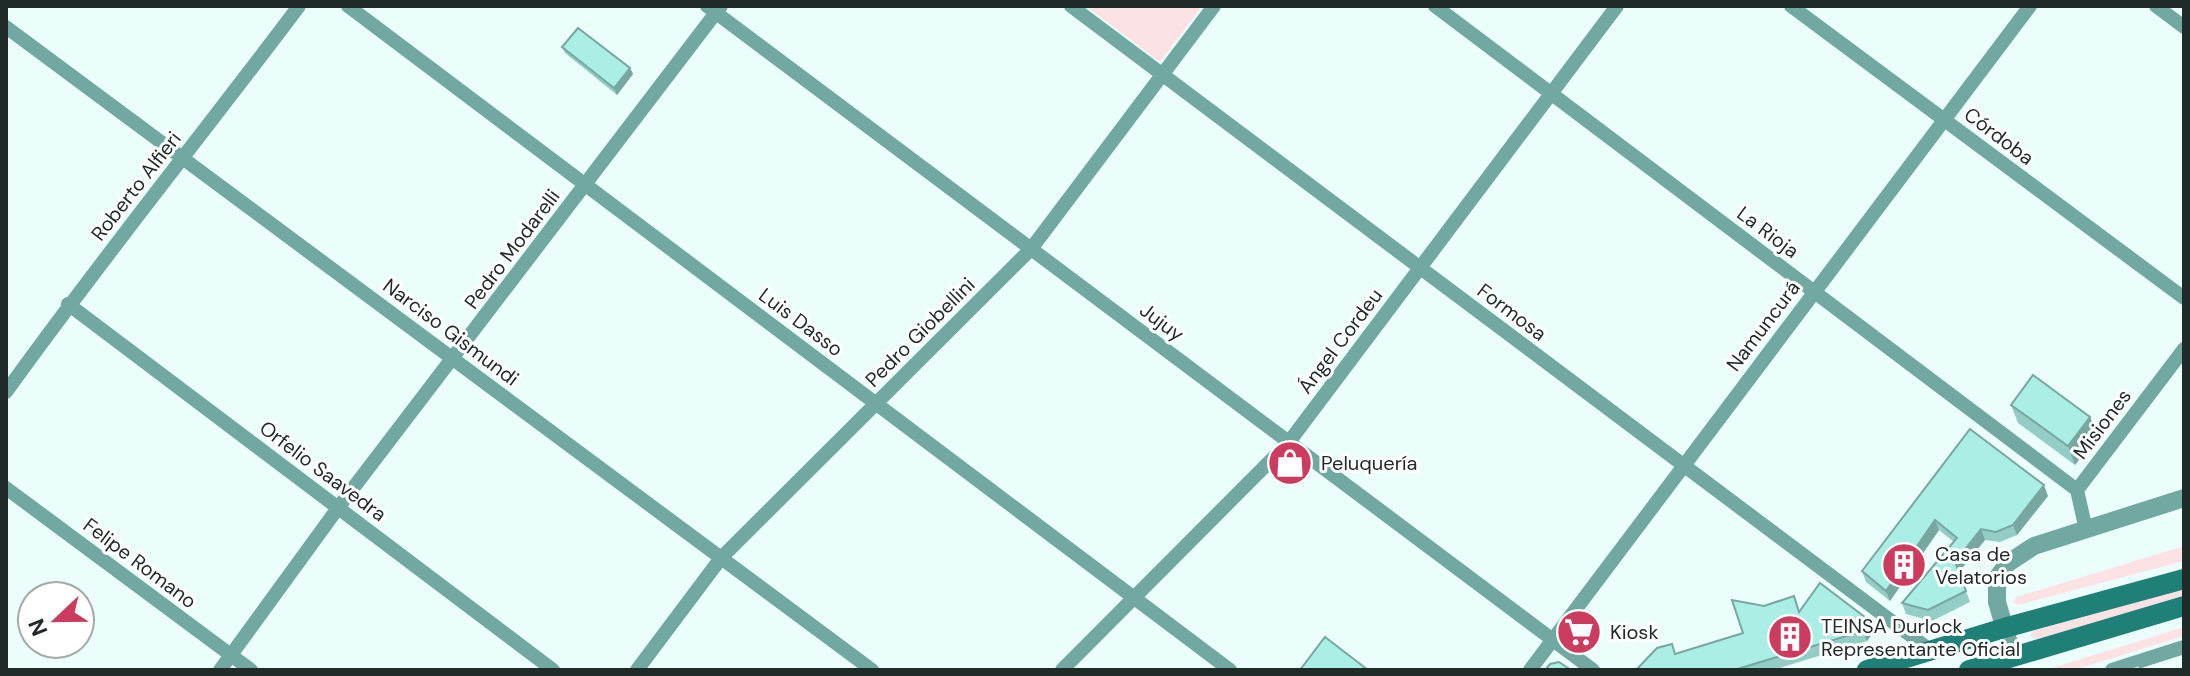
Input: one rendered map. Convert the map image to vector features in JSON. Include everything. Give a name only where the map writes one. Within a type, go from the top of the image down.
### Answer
[{"type":"main road","points":[[1867,670],[2004,628],[2184,579]]},
{"type":"main road","points":[[1969,670],[2015,664],[2184,606]]},
{"type":"street","name":"Roberto Alfieri","points":[[6,392],[68,304],[184,159],[299,6]]},
{"type":"street","name":"Luis Dasso","points":[[348,6],[1230,670]]},
{"type":"street","name":"Formosa","points":[[1071,6],[1930,650]]},
{"type":"street","name":"Pedro Giobellini","points":[[637,670],[721,558],[1031,249],[1214,6]]},
{"type":"street","name":"La Rioja","points":[[1435,6],[2077,490]]},
{"type":"street","name":"Ángel Cordeu","points":[[1062,670],[1289,442],[1617,6]]},
{"type":"street","name":"Córdoba","points":[[1791,6],[2184,298]]},
{"type":"street","name":"Namuncurá","points":[[1530,670],[2030,6]]},
{"type":"street","points":[[2156,6],[2184,27]]},
{"type":"street","name":"Pedro Modarelli","points":[[220,670],[338,508],[585,185],[715,8]]},
{"type":"street","name":"Jujuy","points":[[715,8],[1593,670]]},
{"type":"street","name":"Narciso Gismundi","points":[[6,27],[872,670]]},
{"type":"street","name":"Orfelio Saavedra","points":[[68,304],[553,670]]},
{"type":"street","name":"Misiones","points":[[2086,530],[2077,490],[2184,349]]},
{"type":"street","name":"Felipe Romano","points":[[6,488],[251,670]]},
{"type":"street","points":[[2015,664],[1997,602],[1997,578],[2008,563],[2034,546],[2184,498]]},
{"type":"street","points":[[2112,670],[2184,647]]},
{"type":"shaded area","points":[[1086,6],[1202,6],[1160,62]]},
{"type":"shaded area","points":[[2184,546],[2184,561],[2018,605],[2013,602],[2016,597]]},
{"type":"shaded area","points":[[2184,588],[2184,597],[2036,639],[2030,636],[2033,631]]},
{"type":"shaded area","points":[[2184,627],[2184,636],[2074,670],[2045,670]]},
{"type":"building","points":[[578,28],[630,68],[614,88],[562,47]]},
{"type":"building","points":[[2033,375],[2090,417],[2068,446],[2011,405]]},
{"type":"building","points":[[1970,429],[2044,485],[2013,525],[1996,532],[1981,529],[1955,562],[1966,591],[1928,610],[1902,603],[1957,538],[1935,520],[1886,591],[1862,571]]},
{"type":"building","points":[[1820,583],[1870,621],[1863,631],[1734,670],[1636,670],[1657,648],[1672,644],[1675,654],[1743,633],[1732,600],[1764,606],[1794,596],[1799,612]]},
{"type":"building","points":[[1325,637],[1368,670],[1300,670]]},
{"type":"building","points":[[1559,662],[1571,670],[1545,670],[1550,664]]},
{"type":"building","points":[[2139,665],[2141,670],[2123,670]]},
{"type":"place","name":"Peluquería","points":[[1290,463]]},
{"type":"place","name":"Casa de Velatorios","points":[[1904,565]]},
{"type":"place","name":"Kiosk","points":[[1579,632]]},
{"type":"place","name":"TEINSA Durlock Representante Oficial","points":[[1790,637]]}]
